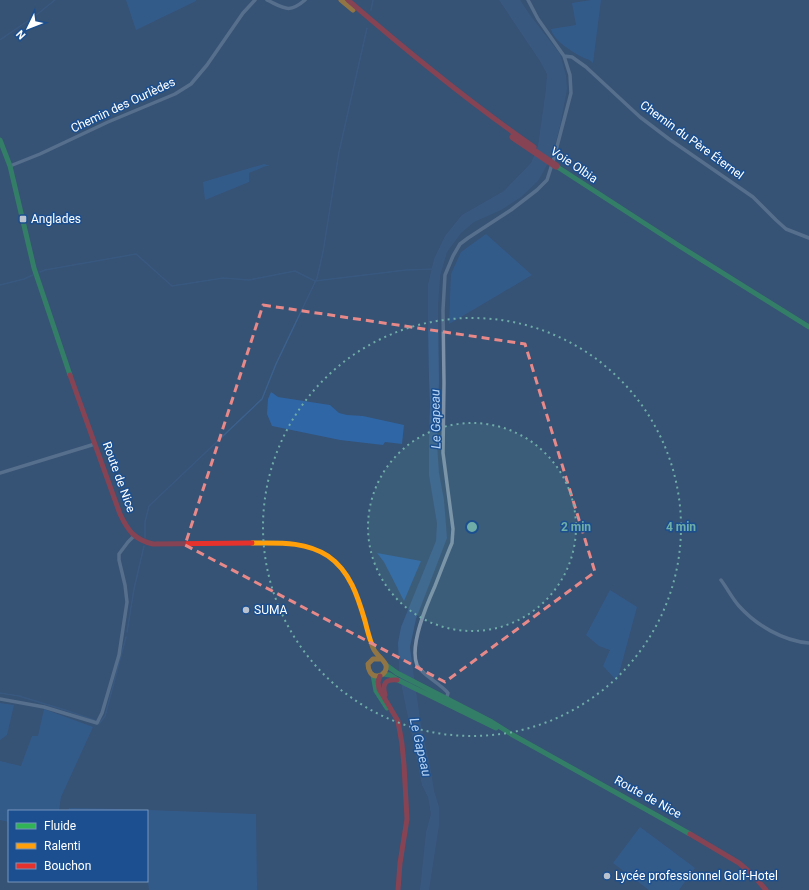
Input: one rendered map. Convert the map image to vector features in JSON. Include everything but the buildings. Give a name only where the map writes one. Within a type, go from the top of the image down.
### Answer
[{"type":"main road","name":"Voie Olbia","points":[[341,0],[429,74],[514,135],[715,269],[809,327]]},
{"type":"main road","name":"Voie Olbia","points":[[348,0],[434,73],[514,135]]},
{"type":"main road","name":"Route de Nice","points":[[0,140],[10,166],[34,268],[65,362],[122,517],[134,536]]},
{"type":"main road","name":"Voie Olbia","points":[[557,165],[809,323]]},
{"type":"main road","points":[[134,536],[145,543],[153,544],[294,543],[322,552],[336,562],[347,575],[354,589],[370,642],[380,659],[397,677]]},
{"type":"main road","points":[[370,642],[371,660],[368,664],[368,669],[371,674],[397,677],[491,726],[511,734]]},
{"type":"main road","points":[[371,660],[375,658],[380,659]]},
{"type":"main road","points":[[386,665],[386,670],[379,675],[376,691],[392,717],[400,734]]},
{"type":"main road","points":[[379,675],[379,689],[398,721],[404,765],[407,819],[400,862],[398,890]]},
{"type":"main road","points":[[385,698],[383,688],[386,682],[397,677]]},
{"type":"main road","points":[[423,690],[492,722],[511,734]]},
{"type":"main road","name":"Route de Nice","points":[[511,734],[718,850],[739,863],[753,875],[766,890]]},
{"type":"street","name":"Chemin des Ourlèdes","points":[[10,166],[175,94],[191,84],[207,65],[243,13],[255,0]]},
{"type":"street","points":[[267,0],[284,8],[290,9],[299,6],[306,0]]},
{"type":"street","points":[[446,700],[448,693],[421,670],[417,665],[415,654],[421,619],[452,543],[453,530],[443,453],[443,310],[445,275],[460,244],[511,210],[537,190],[547,180],[571,93],[570,75],[564,56],[538,19],[528,0]]},
{"type":"street","name":"Chemin du Père Éternel","points":[[564,56],[572,57],[586,67],[640,117],[669,139],[754,197],[786,229],[809,238]]},
{"type":"street","points":[[0,473],[95,444]]},
{"type":"street","points":[[0,699],[44,707],[97,723],[102,713],[119,655],[127,602],[126,585],[119,560],[120,554],[134,536]]},
{"type":"street","points":[[721,580],[738,606],[768,629],[786,638],[809,643]]},
{"type":"highlighted area","points":[[263,305],[525,344],[595,572],[445,682],[185,545]]},
{"type":"shaded area","points":[[126,0],[196,0],[196,1],[136,30]]},
{"type":"shaded area","points":[[601,0],[593,63],[573,52],[559,41],[552,33],[551,29],[576,25],[572,3]]},
{"type":"shaded area","points":[[264,164],[270,166],[266,166],[249,173],[249,182],[205,200],[203,182]]},
{"type":"shaded area","points":[[486,234],[532,275],[449,324],[451,274],[461,252]]},
{"type":"shaded area","points":[[271,392],[278,397],[330,405],[339,413],[347,415],[363,416],[404,425],[402,444],[385,442],[383,445],[340,440],[272,426],[267,414],[268,399]]},
{"type":"shaded area","points":[[377,553],[421,561],[404,601],[384,562]]},
{"type":"shaded area","points":[[610,590],[637,607],[617,681],[603,666],[610,650],[599,646],[586,635]]},
{"type":"shaded area","points":[[0,703],[14,705],[7,735],[0,740]]},
{"type":"shaded area","points":[[44,709],[93,727],[61,797],[59,810],[8,810],[8,822],[0,820],[0,761],[21,766],[32,736],[38,736]]},
{"type":"shaded area","points":[[69,808],[148,810],[68,810]]},
{"type":"shaded area","points":[[148,810],[256,814],[257,890],[149,890]]},
{"type":"shaded area","points":[[640,827],[695,868],[679,890],[649,890],[613,863]]},
{"type":"water","name":"Le Gapeau","points":[[499,0],[520,0],[560,54],[566,76],[567,89],[560,126],[552,156],[538,181],[521,197],[501,210],[474,222],[461,233],[447,252],[440,276],[438,307],[439,381],[437,444],[447,538],[416,619],[410,647],[421,725],[434,791],[439,807],[439,825],[429,890],[420,890],[426,832],[431,814],[428,797],[422,785],[402,688],[399,669],[398,643],[401,627],[436,541],[437,523],[429,475],[430,404],[428,285],[434,259],[445,236],[462,215],[504,191],[531,163],[538,146],[546,89],[547,74],[540,61]]},
{"type":"waterway","points":[[0,40],[55,0]]},
{"type":"waterway","points":[[371,10],[373,0]]},
{"type":"waterway","points":[[145,538],[145,522],[149,506],[262,399],[276,364],[317,278],[323,252],[339,152],[367,28]]},
{"type":"waterway","points":[[40,272],[136,254],[172,286],[223,278],[249,280],[295,271],[315,281],[406,270],[434,269]]},
{"type":"waterway","points":[[0,285],[24,279],[33,275]]},
{"type":"waterway","points":[[127,632],[134,589],[144,546]]},
{"type":"waterway","points":[[99,724],[105,716],[126,637]]},
{"type":"waterway","points":[[0,693],[19,696],[94,720]]},
{"type":"traffic: fast","points":[[0,140],[10,166],[34,268],[70,375]]},
{"type":"traffic: fast","points":[[556,166],[681,247],[809,327]]},
{"type":"traffic: fast","points":[[386,665],[397,673],[492,722],[690,834]]},
{"type":"traffic: fast","points":[[383,674],[390,675],[496,728]]},
{"type":"traffic: fast","points":[[373,675],[376,691],[387,708]]},
{"type":"traffic: slow","points":[[341,0],[353,10]]},
{"type":"traffic: slow","points":[[252,543],[301,545],[319,551],[336,562],[348,577],[352,585],[373,648],[386,665],[383,673],[376,676],[369,671],[368,664],[373,659],[380,659]]},
{"type":"traffic: jam","points":[[348,0],[439,76],[534,147]]},
{"type":"traffic: jam","points":[[513,137],[556,166]]},
{"type":"traffic: jam","points":[[70,375],[120,514],[133,534],[141,540],[153,544],[252,543]]},
{"type":"traffic: jam","points":[[380,676],[378,682],[379,689],[398,721],[404,765],[407,819],[400,863],[398,890]]},
{"type":"traffic: jam","points":[[385,695],[385,683],[390,680],[397,680]]},
{"type":"traffic: jam","points":[[690,834],[739,863],[753,875],[766,890]]},
{"type":"place","name":"Anglades","points":[[23,219]]},
{"type":"place","name":"SUMA","points":[[246,610]]},
{"type":"place","name":"Lycée professionnel Golf-Hotel","points":[[607,876]]}]
